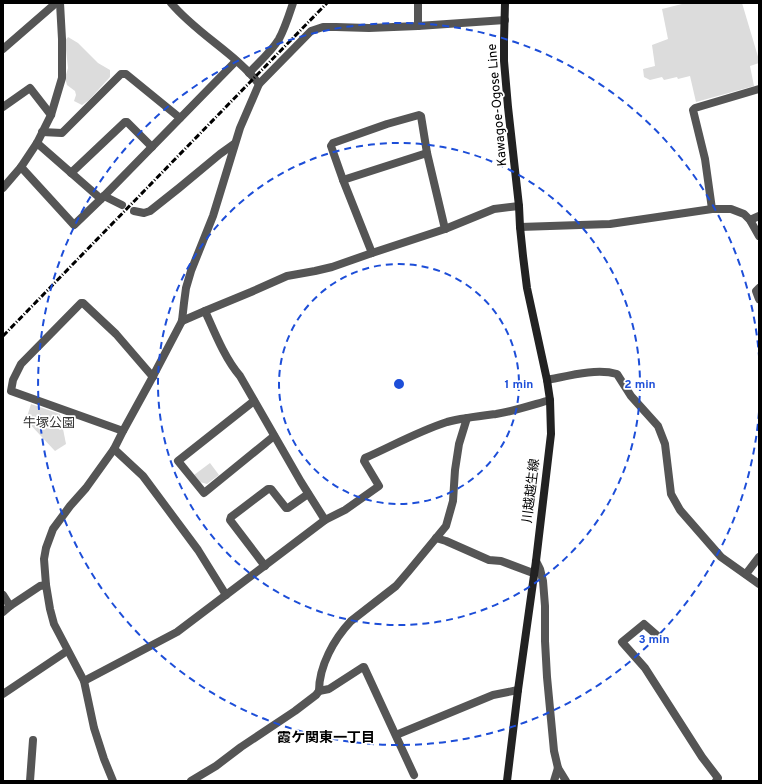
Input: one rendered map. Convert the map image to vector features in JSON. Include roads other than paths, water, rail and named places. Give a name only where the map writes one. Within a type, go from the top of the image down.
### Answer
[{"type":"main road","name":"Kawagoe-Ogose Line","points":[[505,3],[505,72],[519,206]]},
{"type":"main road","name":"川越越生線","points":[[507,781],[551,434],[550,400],[522,256],[519,206]]},
{"type":"street","points":[[3,49],[56,3]]},
{"type":"street","points":[[3,188],[21,167],[37,143],[51,114],[62,78],[60,3]]},
{"type":"street","points":[[171,3],[180,14],[250,73],[259,84]]},
{"type":"street","points":[[250,73],[279,39],[293,3]]},
{"type":"street","points":[[418,3],[418,26]]},
{"type":"street","points":[[112,781],[94,728],[84,681],[54,624],[46,585],[44,559],[53,529],[86,488],[114,449],[182,322],[186,288],[213,216],[234,144],[259,84],[311,31],[322,27],[369,28],[505,20]]},
{"type":"street","points":[[21,167],[74,225],[236,61]]},
{"type":"street","points":[[42,132],[62,133],[121,74],[126,74],[180,118]]},
{"type":"street","points":[[3,107],[30,88],[51,114]]},
{"type":"street","points":[[712,209],[705,159],[693,110],[695,108],[759,89]]},
{"type":"street","points":[[372,253],[331,146],[332,143],[387,124],[419,115],[421,116],[427,153],[445,229]]},
{"type":"street","points":[[72,173],[125,122],[127,122],[152,147]]},
{"type":"street","points":[[37,143],[102,198],[122,206]]},
{"type":"street","points":[[134,211],[144,213],[150,211],[234,144]]},
{"type":"street","points":[[343,180],[427,153]]},
{"type":"street","points":[[182,322],[287,276],[332,267],[445,229],[494,209],[519,206]]},
{"type":"street","points":[[520,227],[610,224],[712,209],[731,209],[744,214],[750,220],[759,236]]},
{"type":"street","points":[[750,220],[759,216]]},
{"type":"street","points":[[759,288],[756,291],[759,299]]},
{"type":"street","points":[[123,431],[11,391],[13,380],[21,364],[83,302],[116,334],[153,377]]},
{"type":"street","points":[[205,311],[234,370],[240,376],[308,494],[325,520]]},
{"type":"street","points":[[546,380],[590,373],[609,372],[617,374],[631,396],[658,426],[665,444],[671,494],[680,510],[721,557],[759,584]]},
{"type":"street","points":[[84,681],[177,632],[325,520],[345,510],[379,486],[364,461],[365,458],[423,431],[448,422],[497,414],[550,400]]},
{"type":"street","points":[[254,401],[178,461],[204,493],[274,436]]},
{"type":"street","points":[[191,781],[216,766],[316,695],[319,691],[320,677],[325,661],[345,628],[396,586],[446,526],[453,501],[455,470],[459,444],[467,418]]},
{"type":"street","points":[[114,449],[143,476],[198,550],[226,595]]},
{"type":"street","points":[[265,566],[230,520],[231,517],[268,489],[271,489],[286,508],[308,494]]},
{"type":"street","points":[[436,538],[489,560],[501,561],[533,573]]},
{"type":"street","points":[[746,574],[759,557]]},
{"type":"street","points":[[536,561],[543,581],[547,677],[554,751],[558,768],[566,781]]},
{"type":"street","points":[[3,612],[40,586],[46,585]]},
{"type":"street","points":[[3,595],[10,606]]},
{"type":"street","points":[[660,638],[644,624],[622,642],[645,668],[702,757],[718,778],[716,781]]},
{"type":"street","points":[[3,694],[68,651]]},
{"type":"street","points":[[319,691],[329,689],[364,667],[414,775]]},
{"type":"street","points":[[396,735],[493,695],[518,690]]},
{"type":"street","points":[[30,781],[33,740]]},
{"type":"street","points":[[554,781],[558,768]]},
{"type":"railway","points":[[3,336],[327,3]]},
{"type":"district","name":"霞ケ関東一丁目","points":[[326,738]]},
{"type":"park label","name":"牛塚公園","points":[[49,424]]}]
